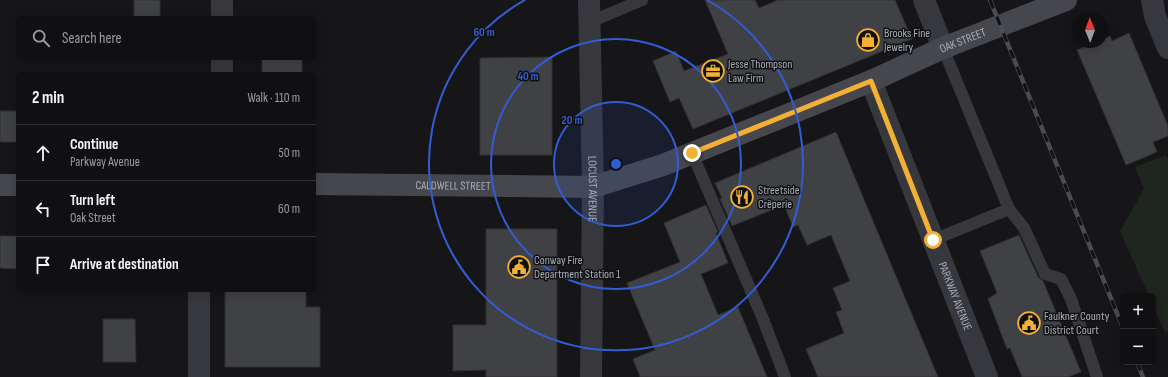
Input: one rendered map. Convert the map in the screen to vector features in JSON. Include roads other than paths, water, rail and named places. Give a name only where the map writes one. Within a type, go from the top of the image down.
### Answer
[{"type":"main road","name":"OAK STREET","points":[[593,187],[663,165],[871,81],[943,48],[1066,0]]},
{"type":"main road","points":[[0,185],[16,184]]},
{"type":"main road","name":"CALDWELL STREET","points":[[316,184],[593,187]]},
{"type":"street","points":[[222,0],[222,16]]},
{"type":"street","name":"LOCUST AVENUE","points":[[589,0],[593,187],[591,377]]},
{"type":"street","points":[[924,0],[943,48]]},
{"type":"street","points":[[1152,0],[1155,16],[1168,48]]},
{"type":"street","points":[[222,60],[222,72]]},
{"type":"street","name":"PARKWAY AVENUE","points":[[871,81],[987,377]]},
{"type":"street","points":[[199,292],[199,377]]},
{"type":"lane","points":[[590,22],[642,0]]},
{"type":"lane","points":[[943,48],[1009,209],[1024,228],[1045,274],[1061,279],[1071,299],[1097,377]]},
{"type":"lane","points":[[692,153],[763,319],[785,377]]},
{"type":"lane","points":[[933,240],[1009,209]]},
{"type":"railway","points":[[990,0],[1120,321]]},
{"type":"railway","points":[[1138,365],[1143,377]]},
{"type":"place","name":"Brooks Fine Jewelry","points":[[868,40]]},
{"type":"place","name":"Jesse Thompson Law Firm","points":[[713,71]]},
{"type":"place","name":"Streetside Crêperie","points":[[742,197]]},
{"type":"place","name":"Conway Fire Department Station 1","points":[[519,267]]},
{"type":"place","name":"Faulkner County District Court","points":[[1029,323]]}]
